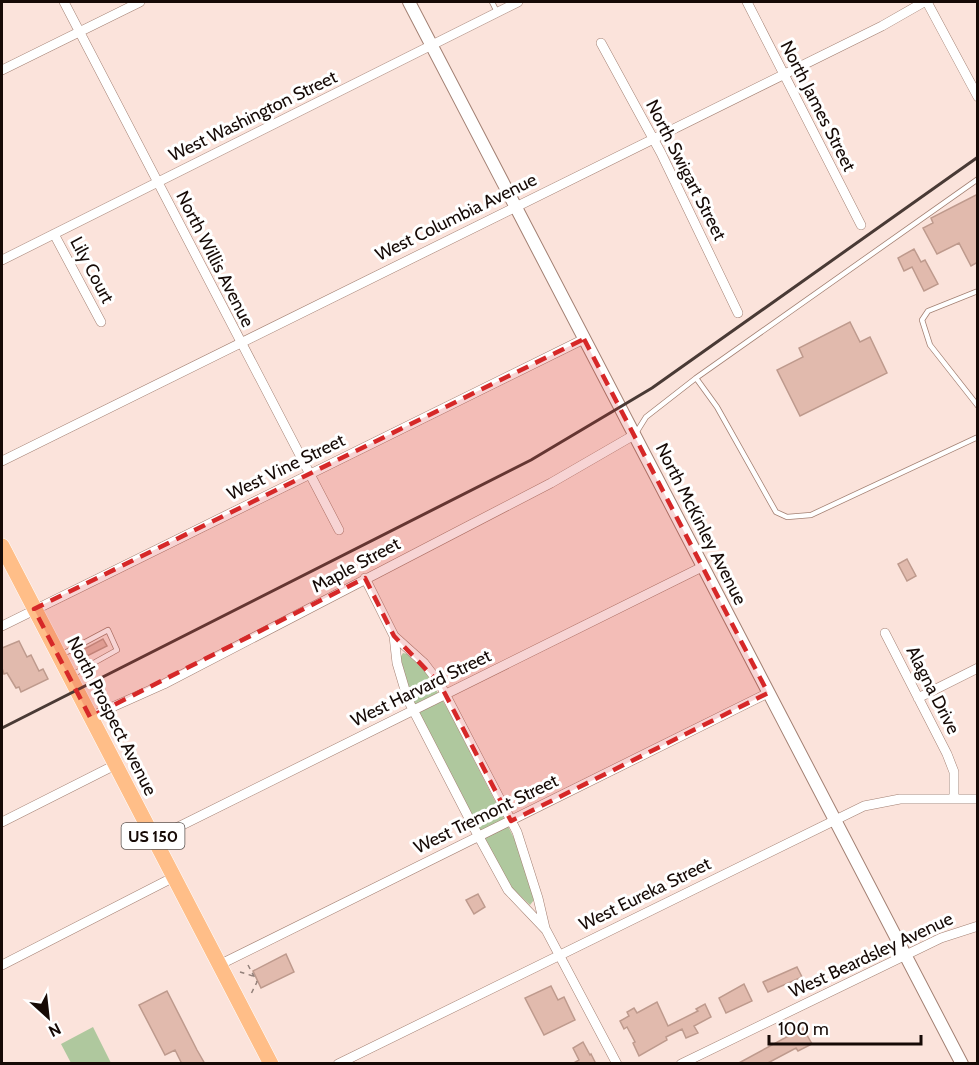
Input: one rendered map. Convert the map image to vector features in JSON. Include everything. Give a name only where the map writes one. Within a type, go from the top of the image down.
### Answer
[{"type":"main road","name":"North Prospect Avenue","points":[[2,546],[271,1064]]},
{"type":"street","name":"North Willis Avenue","points":[[64,2],[339,530]]},
{"type":"street","points":[[2,70],[140,2]]},
{"type":"street","name":"North McKinley Avenue","points":[[409,2],[962,1064]]},
{"type":"street","name":"West Washington Street","points":[[2,260],[518,2]]},
{"type":"street","name":"North James Street","points":[[747,2],[861,225]]},
{"type":"street","points":[[926,2],[978,97]]},
{"type":"street","name":"West Columbia Avenue","points":[[2,461],[882,26],[926,2]]},
{"type":"street","name":"North Swigart Street","points":[[600,43],[672,175],[738,313]]},
{"type":"street","name":"Lily Court","points":[[54,234],[101,322]]},
{"type":"street","name":"West Vine Street","points":[[2,626],[584,339]]},
{"type":"street","name":"Maple Street","points":[[90,717],[164,684],[550,483],[634,435]]},
{"type":"street","name":"West Harvard Street","points":[[154,839],[702,567]]},
{"type":"street","points":[[366,578],[394,636],[397,663],[413,711],[508,890],[546,930],[617,1064]]},
{"type":"street","name":"Alagna Drive","points":[[885,633],[952,765],[955,783],[954,799]]},
{"type":"street","points":[[394,636],[432,673],[446,695],[517,832],[546,930]]},
{"type":"street","points":[[918,698],[978,668]]},
{"type":"street","name":"West Tremont Street","points":[[219,965],[768,693]]},
{"type":"street","points":[[2,822],[115,765]]},
{"type":"street","name":"West Eureka Street","points":[[338,1064],[864,806],[880,801],[922,798],[978,799]]},
{"type":"street","points":[[2,965],[174,877]]},
{"type":"street","name":"West Beardsley Avenue","points":[[681,1064],[941,938],[978,926]]},
{"type":"lane","points":[[492,2],[497,12]]},
{"type":"lane","points":[[634,435],[646,417],[696,378],[978,179]]},
{"type":"lane","points":[[978,291],[928,311],[922,320],[930,345],[978,406]]},
{"type":"lane","points":[[696,378],[717,407],[776,512],[787,517],[811,515],[978,438]]},
{"type":"lane","points":[[59,656],[108,630],[117,650],[69,676]]},
{"type":"path","points":[[248,965],[257,982],[251,994]]},
{"type":"path","points":[[240,972],[254,976]]},
{"type":"highlighted area","points":[[584,339],[768,693],[511,821],[440,684],[394,636],[365,578],[90,717],[34,609]]},
{"type":"green space","points":[[403,653],[425,671],[450,713],[516,842],[534,900],[530,905],[512,888],[424,725],[405,680],[400,658]]},
{"type":"green space","points":[[93,1027],[111,1063],[71,1063],[61,1044]]},
{"type":"building","points":[[978,194],[978,262],[971,266],[959,243],[937,254],[923,228],[933,223],[931,218]]},
{"type":"building","points":[[914,249],[921,262],[925,260],[938,284],[924,291],[912,267],[904,271],[898,258]]},
{"type":"building","points":[[850,322],[860,342],[870,337],[887,373],[800,416],[777,370],[803,357],[799,348]]},
{"type":"building","points":[[907,559],[916,576],[907,581],[898,564]]},
{"type":"building","points":[[103,639],[107,646],[79,660],[75,654]]},
{"type":"building","points":[[19,641],[27,657],[31,655],[39,671],[43,669],[48,679],[21,692],[7,673],[4,674],[2,668],[2,648]]},
{"type":"building","points":[[478,894],[485,907],[474,914],[466,900]]},
{"type":"building","points":[[286,954],[294,972],[261,988],[253,971]]},
{"type":"building","points":[[797,967],[802,977],[768,992],[763,982]]},
{"type":"building","points":[[744,984],[752,1001],[726,1013],[719,998]]},
{"type":"building","points":[[551,986],[558,1000],[564,997],[575,1020],[544,1035],[525,998]]},
{"type":"building","points":[[167,991],[205,1064],[182,1064],[175,1050],[165,1055],[139,1005]]},
{"type":"building","points":[[657,1002],[668,1026],[698,1011],[696,1009],[705,1004],[711,1017],[694,1026],[698,1033],[686,1038],[682,1029],[639,1056],[627,1027],[624,1029],[620,1021],[629,1016],[627,1012],[634,1008],[637,1013]]},
{"type":"building","points":[[803,1028],[812,1044],[798,1051],[796,1048],[766,1064],[737,1064]]},
{"type":"building","points":[[583,1042],[596,1064],[572,1064],[579,1060],[573,1048]]},
{"type":"railway","points":[[2,728],[531,460],[652,388],[978,157]]}]
